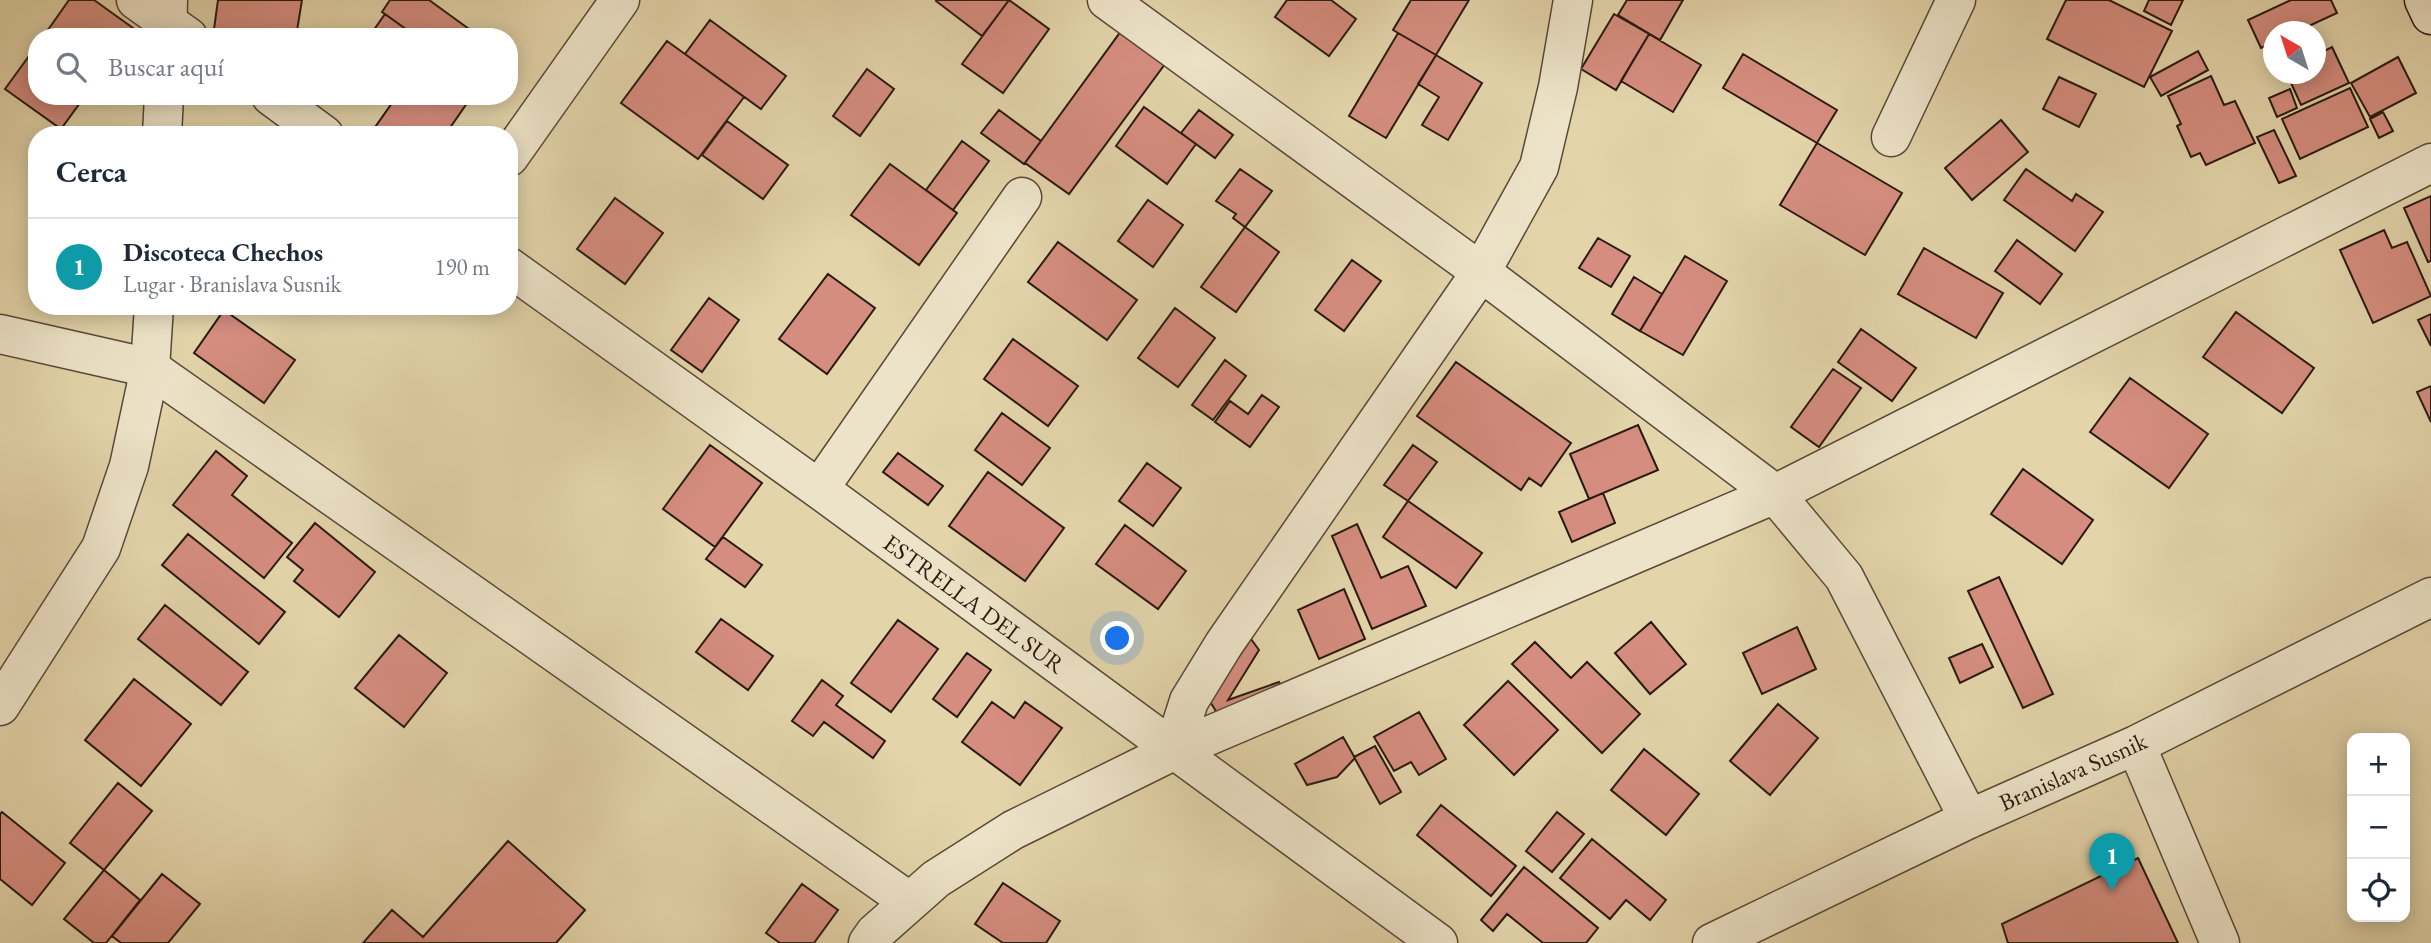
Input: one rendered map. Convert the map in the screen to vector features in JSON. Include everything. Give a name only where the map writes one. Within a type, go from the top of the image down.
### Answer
[{"type":"street","points":[[136,0],[172,24]]},
{"type":"street","points":[[518,144],[620,0]]},
{"type":"street","points":[[1107,0],[1481,272],[1775,494],[1844,577],[1969,819]]},
{"type":"street","points":[[1172,751],[1189,701],[1224,645],[1481,272],[1539,167],[1558,87],[1573,0]]},
{"type":"street","points":[[1891,137],[1956,0]]},
{"type":"street","points":[[2424,0],[2431,15]]},
{"type":"street","points":[[162,126],[164,105]]},
{"type":"street","points":[[283,105],[312,126]]},
{"type":"street","points":[[868,943],[875,933],[936,879],[1013,830],[1172,751],[1775,494],[2431,163]]},
{"type":"street","points":[[818,489],[1022,197]]},
{"type":"street","name":"ESTRELLA DEL SUR","points":[[518,273],[818,489],[1172,751],[1438,943]]},
{"type":"street","points":[[0,706],[102,548],[130,466],[150,368],[153,315]]},
{"type":"street","points":[[0,334],[150,368],[909,902]]},
{"type":"street","name":"Branislava Susnik","points":[[1712,943],[1969,819],[2136,745],[2431,597]]},
{"type":"street","points":[[2136,745],[2220,943]]},
{"type":"building","points":[[69,0],[94,0],[133,28],[49,28]]},
{"type":"building","points":[[218,0],[302,0],[297,28],[214,28]]},
{"type":"building","points":[[390,0],[429,0],[468,28],[404,28],[382,12]]},
{"type":"building","points":[[937,0],[1009,0],[982,36]]},
{"type":"building","points":[[1009,0],[1049,29],[1003,93],[962,64]]},
{"type":"building","points":[[1287,0],[1331,0],[1356,19],[1329,56],[1275,17]]},
{"type":"building","points":[[1411,0],[1469,0],[1436,55],[1393,30]]},
{"type":"building","points":[[1627,0],[1683,0],[1660,40],[1618,15]]},
{"type":"building","points":[[2066,0],[2109,0],[2172,31],[2144,87],[2047,39]]},
{"type":"building","points":[[2149,0],[2183,0],[2171,25],[2144,11]]},
{"type":"building","points":[[2291,0],[2331,0],[2337,13],[2320,21],[2263,21],[2261,48],[2248,20]]},
{"type":"building","points":[[385,14],[404,28],[375,28]]},
{"type":"building","points":[[1614,14],[1649,34],[1616,90],[1581,69]]},
{"type":"building","points":[[710,20],[786,76],[761,109],[685,54]]},
{"type":"building","points":[[1124,27],[1168,60],[1069,194],[1025,163]]},
{"type":"building","points":[[1398,33],[1436,55],[1386,138],[1349,116]]},
{"type":"building","points":[[1649,34],[1701,65],[1673,112],[1621,81]]},
{"type":"building","points":[[667,41],[744,97],[698,159],[621,103]]},
{"type":"building","points":[[2332,47],[2349,83],[2301,105],[2292,84],[2326,84],[2326,50]]},
{"type":"building","points":[[2198,51],[2208,70],[2161,96],[2150,77]]},
{"type":"building","points":[[1743,54],[1837,110],[1817,143],[1723,88]]},
{"type":"building","points":[[1436,55],[1482,83],[1448,140],[1422,125],[1439,97],[1418,84]]},
{"type":"building","points":[[28,57],[28,105],[78,105],[63,126],[57,126],[5,89]]},
{"type":"building","points":[[2398,57],[2416,93],[2370,117],[2351,83]]},
{"type":"building","points":[[867,69],[894,89],[860,136],[833,116]]},
{"type":"building","points":[[2211,76],[2224,105],[2235,101],[2255,143],[2206,165],[2200,153],[2191,157],[2177,126],[2181,124],[2168,96]]},
{"type":"building","points":[[2059,77],[2096,94],[2079,127],[2043,109]]},
{"type":"building","points":[[2350,88],[2368,127],[2300,159],[2282,119]]},
{"type":"building","points":[[2290,89],[2297,108],[2277,117],[2269,98]]},
{"type":"building","points":[[391,105],[466,105],[451,126],[376,126]]},
{"type":"building","points":[[1144,107],[1196,144],[1167,184],[1116,146]]},
{"type":"building","points":[[999,110],[1041,141],[1024,164],[981,133]]},
{"type":"building","points":[[1199,110],[1233,135],[1215,158],[1181,133]]},
{"type":"building","points":[[2383,112],[2393,131],[2379,138],[2370,119]]},
{"type":"building","points":[[2001,120],[2028,152],[1972,200],[1945,168]]},
{"type":"building","points":[[727,121],[788,165],[763,199],[702,155]]},
{"type":"building","points":[[2274,130],[2296,176],[2279,183],[2257,137]]},
{"type":"building","points":[[962,141],[989,161],[953,210],[926,190]]},
{"type":"building","points":[[1817,143],[1902,193],[1865,255],[1780,205]]},
{"type":"building","points":[[890,164],[957,213],[919,265],[851,215]]},
{"type":"building","points":[[1240,169],[1272,191],[1245,227],[1233,218],[1236,214],[1216,201]]},
{"type":"building","points":[[2026,169],[2072,201],[2076,194],[2103,212],[2075,251],[2004,200]]},
{"type":"building","points":[[2431,196],[2431,261],[2428,262],[2404,208]]},
{"type":"building","points":[[615,198],[663,233],[625,284],[577,249]]},
{"type":"building","points":[[1148,200],[1183,225],[1153,267],[1118,241]]},
{"type":"building","points":[[1245,227],[1279,252],[1236,312],[1201,287]]},
{"type":"building","points":[[2384,230],[2392,248],[2407,242],[2431,296],[2373,323],[2340,250]]},
{"type":"building","points":[[1598,238],[1630,256],[1611,287],[1579,268]]},
{"type":"building","points":[[2017,240],[2062,274],[2040,304],[1995,271]]},
{"type":"building","points":[[1058,242],[1137,300],[1107,340],[1028,282]]},
{"type":"building","points":[[1924,248],[2003,293],[1976,338],[1898,294]]},
{"type":"building","points":[[1685,256],[1727,281],[1683,355],[1640,331]]},
{"type":"building","points":[[1352,260],[1381,281],[1344,331],[1315,310]]},
{"type":"building","points":[[828,274],[875,308],[827,374],[779,339]]},
{"type":"building","points":[[1634,277],[1662,294],[1640,331],[1612,314]]},
{"type":"building","points":[[709,298],[739,320],[702,372],[671,350]]},
{"type":"building","points":[[1175,308],[1215,338],[1178,387],[1138,358]]},
{"type":"building","points":[[2236,312],[2314,368],[2282,413],[2203,357]]},
{"type":"building","points":[[2431,314],[2431,346],[2418,320]]},
{"type":"building","points":[[221,315],[231,315],[295,360],[264,403],[194,353]]},
{"type":"building","points":[[1861,329],[1916,368],[1892,401],[1838,362]]},
{"type":"building","points":[[1013,339],[1078,386],[1048,426],[984,379]]},
{"type":"building","points":[[1225,360],[1246,376],[1213,420],[1192,405]]},
{"type":"building","points":[[1456,362],[1571,443],[1541,486],[1529,478],[1521,490],[1417,416]]},
{"type":"building","points":[[1833,369],[1861,388],[1819,447],[1791,427]]},
{"type":"building","points":[[2130,378],[2208,434],[2169,488],[2090,432]]},
{"type":"building","points":[[2431,386],[2431,422],[2417,392]]},
{"type":"building","points":[[1262,395],[1279,407],[1250,447],[1215,422],[1230,401],[1248,414]]},
{"type":"building","points":[[1002,413],[1050,448],[1022,485],[975,450]]},
{"type":"building","points":[[1638,425],[1658,470],[1589,499],[1570,454]]},
{"type":"building","points":[[710,445],[762,483],[715,547],[663,509]]},
{"type":"building","points":[[1413,445],[1437,462],[1408,501],[1384,485]]},
{"type":"building","points":[[216,451],[247,476],[232,495],[292,543],[264,578],[173,505]]},
{"type":"building","points":[[898,453],[943,486],[928,505],[883,472]]},
{"type":"building","points":[[1147,463],[1181,488],[1153,526],[1119,501]]},
{"type":"building","points":[[2023,469],[2093,520],[2062,564],[1991,514]]},
{"type":"building","points":[[988,472],[1064,528],[1025,581],[949,526]]},
{"type":"building","points":[[1603,493],[1615,523],[1572,542],[1559,512]]},
{"type":"building","points":[[1408,501],[1482,553],[1456,588],[1383,537]]},
{"type":"building","points":[[315,523],[375,572],[339,617],[294,581],[303,570],[287,557]]},
{"type":"building","points":[[1357,524],[1381,578],[1408,566],[1426,606],[1372,629],[1332,536]]},
{"type":"building","points":[[1125,525],[1186,571],[1158,609],[1096,564]]},
{"type":"building","points":[[188,534],[285,612],[259,644],[162,565]]},
{"type":"building","points":[[723,537],[762,565],[745,587],[706,559]]},
{"type":"building","points":[[1999,577],[2053,694],[2023,708],[1968,591]]},
{"type":"building","points":[[1344,589],[1365,639],[1319,659],[1298,610]]},
{"type":"building","points":[[165,605],[248,672],[221,705],[138,639]]},
{"type":"building","points":[[721,619],[773,656],[748,690],[696,652]]},
{"type":"building","points":[[898,620],[938,649],[891,712],[851,683]]},
{"type":"building","points":[[1651,622],[1686,664],[1650,694],[1615,653]]},
{"type":"building","points":[[1797,627],[1816,669],[1762,694],[1743,653]]},
{"type":"building","points":[[399,635],[447,673],[404,727],[355,688]]},
{"type":"building","points":[[1251,639],[1259,650],[1228,700],[1279,682],[1286,693],[1224,724],[1209,700]]},
{"type":"building","points":[[1535,642],[1571,678],[1587,662],[1640,714],[1602,753],[1512,664]]},
{"type":"building","points":[[1982,644],[1993,667],[1960,683],[1949,658]]},
{"type":"building","points":[[967,653],[991,670],[957,717],[933,699]]},
{"type":"building","points":[[134,679],[191,724],[141,786],[85,740]]},
{"type":"building","points":[[822,680],[843,696],[836,705],[885,741],[873,758],[824,722],[813,736],[792,721]]},
{"type":"building","points":[[1508,681],[1558,730],[1514,775],[1464,725]]},
{"type":"building","points":[[992,702],[1014,718],[1025,702],[1062,728],[1020,785],[962,742]]},
{"type":"building","points":[[1778,704],[1818,738],[1770,795],[1730,761]]},
{"type":"building","points":[[1419,712],[1446,759],[1419,775],[1411,762],[1394,771],[1374,737]]},
{"type":"building","points":[[1343,737],[1355,758],[1337,777],[1307,785],[1295,764]]},
{"type":"building","points":[[1375,746],[1401,792],[1380,804],[1354,757]]},
{"type":"building","points":[[1644,749],[1699,794],[1666,835],[1611,790]]},
{"type":"building","points":[[118,783],[152,811],[104,870],[70,843]]},
{"type":"building","points":[[1441,805],[1516,866],[1491,896],[1417,835]]},
{"type":"building","points":[[2,812],[65,863],[32,905],[0,879]]},
{"type":"building","points":[[1557,812],[1584,834],[1552,872],[1526,851]]},
{"type":"building","points":[[1592,839],[1666,900],[1650,920],[1626,900],[1610,919],[1560,878]]},
{"type":"building","points":[[508,841],[585,910],[556,943],[363,943],[392,910],[423,937]]},
{"type":"building","points":[[2138,858],[2178,943],[2008,943],[2002,924]]},
{"type":"building","points":[[1524,867],[1598,928],[1586,943],[1543,943],[1507,914],[1493,931],[1481,920]]},
{"type":"building","points":[[104,870],[140,900],[106,943],[94,943],[64,919]]},
{"type":"building","points":[[162,874],[200,904],[168,943],[121,943],[112,936]]},
{"type":"building","points":[[1003,883],[1060,921],[1046,943],[1003,943],[975,924]]},
{"type":"building","points":[[802,884],[838,910],[814,943],[780,943],[766,933]]},
{"type":"place","name":"Discoteca Chechos","points":[[2112,891]]}]
